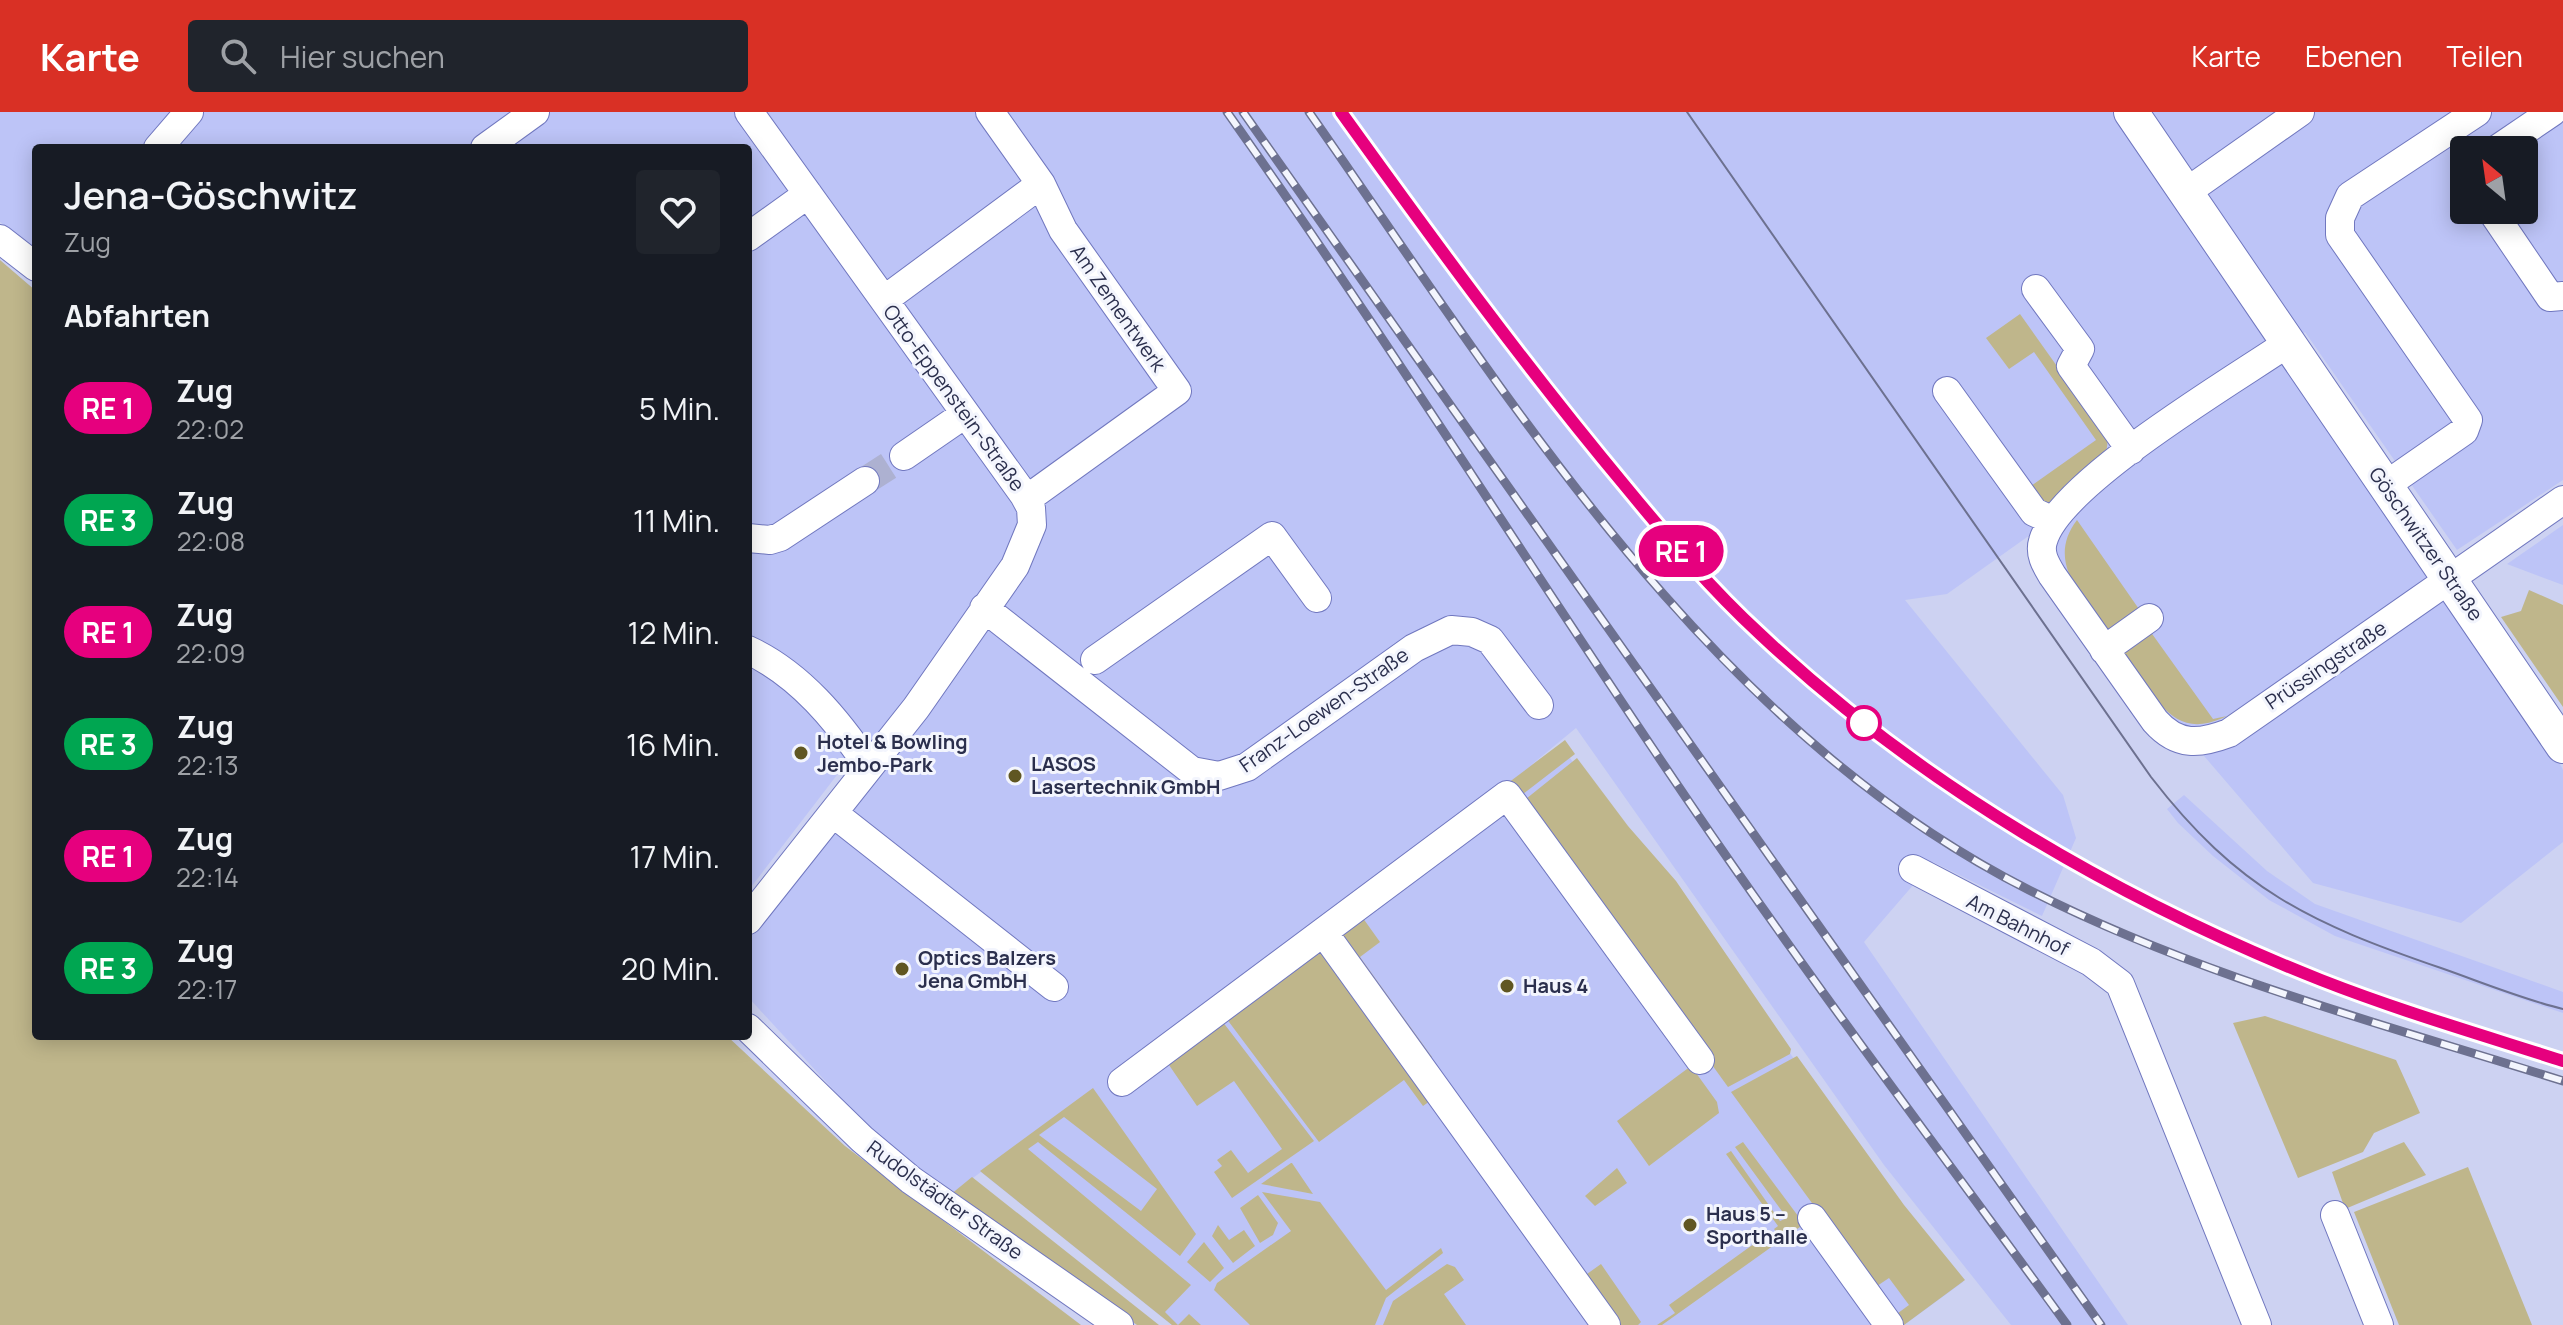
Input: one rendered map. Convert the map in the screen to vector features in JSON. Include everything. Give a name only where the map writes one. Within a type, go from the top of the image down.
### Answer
[{"type":"main road","name":"Göschwitzer Straße","points":[[2131,112],[2563,746]]},
{"type":"street","points":[[161,144],[189,112]]},
{"type":"street","points":[[491,144],[535,112]]},
{"type":"street","name":"Otto-Eppenstein-Straße","points":[[749,112],[1027,499],[1032,525],[1024,550],[916,708],[752,915]]},
{"type":"street","points":[[884,300],[1041,184],[990,112]]},
{"type":"street","points":[[2185,193],[2300,112]]},
{"type":"street","points":[[2386,485],[2464,431],[2468,420],[2340,235],[2340,218],[2350,196],[2477,112]]},
{"type":"street","points":[[2517,136],[2552,112]]},
{"type":"street","name":"Am Zementwerk","points":[[1027,499],[1177,391],[1063,230],[1041,184]]},
{"type":"street","points":[[754,225],[808,194]]},
{"type":"street","points":[[2500,224],[2550,297],[2563,296]]},
{"type":"street","points":[[0,239],[32,264]]},
{"type":"street","points":[[2036,289],[2080,349],[2071,366],[2131,450]]},
{"type":"street","points":[[2149,618],[2104,650],[2045,563],[2041,546],[2053,521],[2131,450],[2288,343]]},
{"type":"street","points":[[1947,391],[2034,512],[2053,521]]},
{"type":"street","points":[[904,456],[965,414]]},
{"type":"street","points":[[752,538],[770,540],[780,537],[865,481]]},
{"type":"street","name":"Prüssingstraße","points":[[2104,650],[2157,724],[2178,739],[2200,744],[2229,733],[2563,500]]},
{"type":"street","points":[[1095,660],[1272,536],[1317,598]]},
{"type":"street","name":"Franz-Loewen-Straße","points":[[984,608],[1155,744],[1200,774],[1228,775],[1247,767],[1414,648],[1451,630],[1472,632],[1490,640],[1539,705]]},
{"type":"street","points":[[752,653],[793,679],[820,703],[869,767]]},
{"type":"street","points":[[1122,1082],[1507,795],[1700,1060]]},
{"type":"street","points":[[833,813],[1054,987]]},
{"type":"street","name":"Am Bahnhof","points":[[1913,869],[2091,962],[2120,984],[2257,1325]]},
{"type":"street","points":[[1324,933],[1606,1325]]},
{"type":"street","name":"Rudolstädter Straße","points":[[752,1032],[862,1139],[911,1180],[1119,1325]]},
{"type":"street","points":[[2335,1215],[2379,1325]]},
{"type":"street","points":[[1812,1218],[1876,1321]]},
{"type":"shaded area","points":[[0,112],[2563,112],[2563,480],[2457,550],[2305,332],[2282,353],[2559,762],[2563,770],[2563,842],[2461,923],[2313,883],[2156,700],[2074,585],[2035,522],[2030,535],[1947,594],[1905,600],[2063,795],[2076,838],[2042,916],[1933,862],[1864,942],[2128,1325],[2011,1325],[1884,1165],[1576,728],[1530,766],[1560,745],[1717,951],[1892,1196],[1963,1282],[1904,1325],[1172,1325],[981,1172],[950,1195],[864,1123],[752,1001],[752,926],[848,805],[863,741],[752,886],[752,144],[32,144],[32,250],[0,222]]},
{"type":"shaded area","points":[[0,260],[32,288],[32,1040],[731,1040],[845,1146],[1081,1325],[0,1325]]},
{"type":"shaded area","points":[[2020,314],[2108,438],[2106,455],[2051,507],[2038,503],[2028,488],[2096,440],[2034,352],[2009,369],[1986,338]]},
{"type":"shaded area","points":[[2077,520],[2141,612],[2108,632],[2079,592],[2066,565],[2068,535]]},
{"type":"shaded area","points":[[2563,525],[2563,585],[2507,564]]},
{"type":"shaded area","points":[[2529,590],[2563,605],[2563,707],[2501,617],[2521,611]]},
{"type":"shaded area","points":[[2150,631],[2213,719],[2225,716],[2209,723],[2192,724],[2177,719],[2164,708],[2123,652]]},
{"type":"shaded area","points":[[1565,740],[1575,754],[1519,797],[1508,783]]},
{"type":"shaded area","points":[[1577,758],[1628,826],[1676,881],[1791,1049],[1790,1054],[1728,1087],[1522,802]]},
{"type":"shaded area","points":[[2184,795],[2267,871],[2315,904],[2563,992],[2563,1013],[2335,936],[2269,900],[2213,856],[2178,823],[2167,809]]},
{"type":"shaded area","points":[[1360,914],[1380,942],[1360,957],[1432,1057],[1424,1062],[1339,931]]},
{"type":"shaded area","points":[[1320,949],[1437,1096],[1423,1106],[1404,1080],[1319,1142],[1223,1014]]},
{"type":"shaded area","points":[[2265,1016],[2396,1060],[2420,1113],[2374,1133],[2363,1152],[2298,1178],[2233,1023]]},
{"type":"shaded area","points":[[1219,1017],[1314,1141],[1232,1198],[1214,1172],[1222,1166],[1217,1160],[1231,1150],[1248,1173],[1282,1149],[1234,1081],[1197,1106],[1169,1065],[1170,1059]]},
{"type":"shaded area","points":[[1797,1056],[1904,1205],[1965,1280],[1904,1325],[1894,1316],[1909,1305],[1889,1278],[1874,1288],[1731,1092]]},
{"type":"shaded area","points":[[1691,1066],[1717,1102],[1719,1113],[1649,1166],[1617,1121]]},
{"type":"shaded area","points":[[1093,1088],[1196,1234],[1180,1256],[1038,1142],[1028,1149],[1191,1285],[1165,1312],[1178,1325],[1172,1325],[980,1171]],"holes":[[[1064,1117],[1157,1189],[1141,1211],[1039,1135]]]},
{"type":"shaded area","points":[[1743,1142],[1804,1224],[1782,1240],[1774,1229],[1778,1226],[1726,1154],[1731,1151],[1780,1221],[1787,1218],[1735,1147]]},
{"type":"shaded area","points":[[2404,1142],[2426,1175],[2345,1209],[2332,1172]]},
{"type":"shaded area","points":[[1292,1163],[1313,1194],[1261,1184]]},
{"type":"shaded area","points":[[2468,1167],[2532,1325],[2399,1325],[2354,1212]]},
{"type":"shaded area","points":[[1617,1168],[1627,1183],[1595,1206],[1585,1196]]},
{"type":"shaded area","points":[[972,1177],[1159,1325],[1137,1325],[950,1195]]},
{"type":"shaded area","points":[[1262,1192],[1320,1202],[1386,1290],[1441,1248],[1443,1253],[1386,1298],[1375,1325],[1250,1325],[1214,1290],[1217,1283],[1291,1231]]},
{"type":"shaded area","points":[[1258,1195],[1278,1223],[1273,1235],[1260,1243],[1240,1208]]},
{"type":"shaded area","points":[[1218,1225],[1229,1240],[1244,1230],[1255,1246],[1233,1263],[1212,1236]]},
{"type":"shaded area","points":[[1769,1233],[1777,1243],[1662,1325],[1657,1325],[1675,1313],[1669,1305]]},
{"type":"shaded area","points":[[1204,1242],[1224,1268],[1210,1282],[1187,1262]]},
{"type":"shaded area","points":[[1447,1264],[1455,1267],[1464,1280],[1444,1294],[1466,1325],[1383,1325],[1393,1301]]},
{"type":"shaded area","points":[[1601,1264],[1641,1322],[1638,1325],[1613,1325],[1580,1279]]},
{"type":"shaded area","points":[[1189,1314],[1201,1325],[1178,1325]]},
{"type":"tunnel","points":[[865,481],[904,456]]},
{"type":"tram line","points":[[1687,112],[2151,777],[2183,816],[2246,875],[2315,918],[2394,952],[2563,1009]]},
{"type":"railway","points":[[1227,112],[1345,283],[1735,868],[2067,1325]]},
{"type":"railway","points":[[1243,112],[2101,1325]]},
{"type":"railway","points":[[1309,112],[1460,331],[1540,441],[1623,547],[1712,647],[1808,739],[1914,821],[2029,890],[2158,948],[2292,996],[2563,1081]]},
{"type":"railway","points":[[1341,112],[1512,345],[1671,540],[1760,634],[1821,689],[1886,740],[2024,833],[2170,913],[2321,980],[2563,1061]]},
{"type":"train","points":[[1341,112],[1482,308],[1565,415],[1662,530],[1758,633],[1864,723],[1935,774],[2046,844],[2220,936],[2326,982],[2563,1061]]},
{"type":"place","name":"Hotel & Bowling Jembo-Park","points":[[801,753]]},
{"type":"place","name":"LASOS Lasertechnik GmbH","points":[[1015,776]]},
{"type":"place","name":"Optics Balzers Jena GmbH","points":[[902,969]]},
{"type":"place","name":"Haus 4","points":[[1507,986]]},
{"type":"place","name":"Haus 5 – Sporthalle","points":[[1690,1225]]}]
